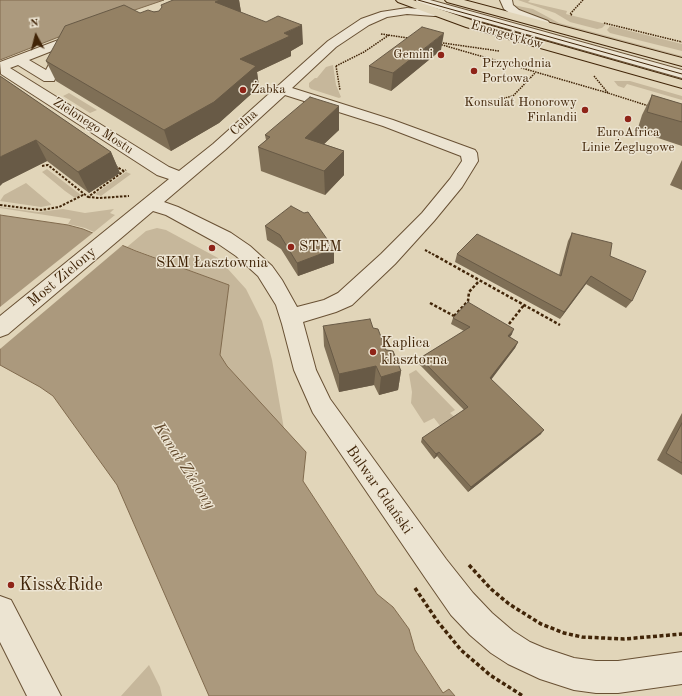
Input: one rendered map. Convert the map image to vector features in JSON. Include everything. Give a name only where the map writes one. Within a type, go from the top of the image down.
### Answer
[{"type":"main road","name":"Energetyków","points":[[402,0],[434,13],[470,24],[682,84]]},
{"type":"main road","name":"Energetyków","points":[[451,0],[682,62]]},
{"type":"street","points":[[418,0],[682,74]]},
{"type":"street","points":[[427,0],[682,70]]},
{"type":"street","points":[[506,0],[508,6],[515,12],[558,28]]},
{"type":"street","name":"Celna","points":[[123,226],[218,146],[327,48],[365,22],[389,2]]},
{"type":"street","name":"Celna","points":[[365,22],[379,16],[397,12],[416,11],[434,13]]},
{"type":"street","points":[[3,69],[20,60],[94,31]]},
{"type":"street","points":[[20,60],[49,78],[66,47],[61,44]]},
{"type":"street","name":"Zielonego Mostu","points":[[3,69],[163,171],[181,178]]},
{"type":"street","points":[[281,89],[388,123],[469,153],[470,161],[456,183],[428,217],[345,299],[329,306],[291,317]]},
{"type":"street","name":"Bulwar Gdański","points":[[150,203],[172,211],[217,234],[248,255],[265,271],[275,285],[291,317],[305,370],[321,406],[436,569],[462,604],[481,624],[502,642],[519,653],[540,663],[574,674],[618,678],[682,668]]},
{"type":"street","name":"Most Zielony","points":[[0,328],[123,226]]},
{"type":"street","points":[[0,611],[45,696]]},
{"type":"path","points":[[576,16],[570,14],[583,0],[586,1]]},
{"type":"path","points":[[603,22],[682,42]]},
{"type":"path","points":[[378,34],[410,39]]},
{"type":"path","points":[[336,66],[364,52],[390,35]]},
{"type":"path","points":[[500,51],[435,42],[652,107]]},
{"type":"path","points":[[336,62],[337,76],[341,93]]},
{"type":"path","points":[[591,72],[608,93]]},
{"type":"path","points":[[496,100],[514,96],[535,73]]},
{"type":"path","points":[[42,166],[48,165],[88,197],[124,171]]},
{"type":"path","points":[[0,205],[40,210],[59,207],[85,194]]},
{"type":"path","points":[[408,238],[419,247],[444,259],[451,265],[479,281],[560,325]]},
{"type":"path","points":[[454,316],[468,300],[469,292],[479,281]]},
{"type":"path","points":[[430,303],[457,318]]},
{"type":"path","points":[[509,324],[524,305]]},
{"type":"path","points":[[467,563],[491,589],[509,604],[534,620],[564,633],[582,637],[624,639],[682,634]]},
{"type":"shaded area","points":[[518,0],[530,0],[528,2],[567,11],[566,14],[606,24],[602,28],[597,29],[570,22],[555,13]]},
{"type":"shaded area","points":[[513,5],[533,9],[559,23],[682,57],[568,27],[526,14]]},
{"type":"shaded area","points":[[610,26],[682,44],[682,51],[610,33],[607,30]]},
{"type":"shaded area","points":[[333,65],[336,85],[341,97],[339,98],[309,87],[309,83],[317,78],[326,67]]},
{"type":"shaded area","points":[[614,81],[630,81],[682,96],[682,100],[627,84],[624,88],[618,86]]},
{"type":"shaded area","points":[[69,93],[97,110],[90,113],[63,96]]},
{"type":"shaded area","points":[[47,169],[81,195],[75,198],[65,191],[42,172]]},
{"type":"shaded area","points":[[126,172],[131,174],[101,196],[95,194]]},
{"type":"shaded area","points":[[26,183],[51,205],[41,207],[0,201],[4,195]]},
{"type":"shaded area","points":[[0,207],[38,212],[63,209],[85,213],[114,209],[110,213],[115,215],[94,232],[68,224],[71,219]]},
{"type":"shaded area","points":[[157,228],[166,230],[218,258],[246,289],[262,321],[272,360],[284,429],[227,366],[219,355],[229,285],[127,247],[146,231]]},
{"type":"shaded area","points":[[416,370],[455,410],[450,413],[466,427],[455,445],[434,418],[424,423],[411,403],[412,392],[409,374]]},
{"type":"shaded area","points":[[149,665],[160,687],[162,696],[121,696]]},
{"type":"water","points":[[0,0],[164,0],[79,29],[0,60]]},
{"type":"water","name":"Kanał Zielony","points":[[0,215],[68,225],[83,229],[136,251],[229,285],[220,355],[227,366],[306,452],[303,481],[377,594],[393,607],[409,629],[415,650],[443,693],[449,689],[455,696],[209,696],[117,485],[53,396],[40,387],[0,365]]},
{"type":"pier","points":[[94,232],[124,244],[0,349],[0,307]]},
{"type":"building","points":[[173,0],[220,0],[215,2],[266,22],[278,16],[302,25],[284,33],[290,36],[240,59],[256,66],[214,102],[164,130],[46,61],[65,26],[124,5],[140,13],[148,10],[154,12],[159,11],[162,7],[161,5]]},
{"type":"building","points":[[422,27],[444,33],[393,73],[369,66]]},
{"type":"building","points":[[0,76],[111,152],[78,172],[36,140],[0,157]]},
{"type":"building","points":[[652,95],[682,104],[682,122],[647,112]]},
{"type":"building","points":[[310,97],[339,106],[305,138],[344,151],[324,171],[258,147],[270,137],[265,135]]},
{"type":"building","points":[[291,206],[304,213],[308,212],[334,249],[297,263],[280,235],[265,226]]},
{"type":"building","points":[[572,233],[612,243],[610,256],[646,271],[632,301],[591,276],[564,312],[457,254],[477,234],[561,276]]},
{"type":"building","points":[[468,302],[514,329],[508,336],[518,342],[490,378],[544,430],[471,487],[439,452],[436,454],[422,438],[468,407],[420,358],[470,327],[453,318]]},
{"type":"building","points":[[370,319],[373,328],[378,329],[386,350],[393,351],[401,371],[381,377],[376,366],[339,374],[323,326]]},
{"type":"building","points":[[682,423],[682,463],[666,453]]},
{"type":"tram line","points":[[418,0],[682,74]]},
{"type":"place","name":"Gemini","points":[[441,55]]},
{"type":"place","name":"Przychodnia Portowa","points":[[474,71]]},
{"type":"place","name":"Żabka","points":[[243,90]]},
{"type":"place","name":"Konsulat Honorowy Finlandii","points":[[585,110]]},
{"type":"place","name":"EuroAfrica Linie Żeglugowe","points":[[628,119]]},
{"type":"place","name":"STEM","points":[[291,247]]},
{"type":"place","name":"SKM Łasztownia","points":[[212,248]]},
{"type":"place","name":"Kaplica klasztorna","points":[[373,352]]},
{"type":"place","name":"Kiss&Ride","points":[[11,585]]}]
